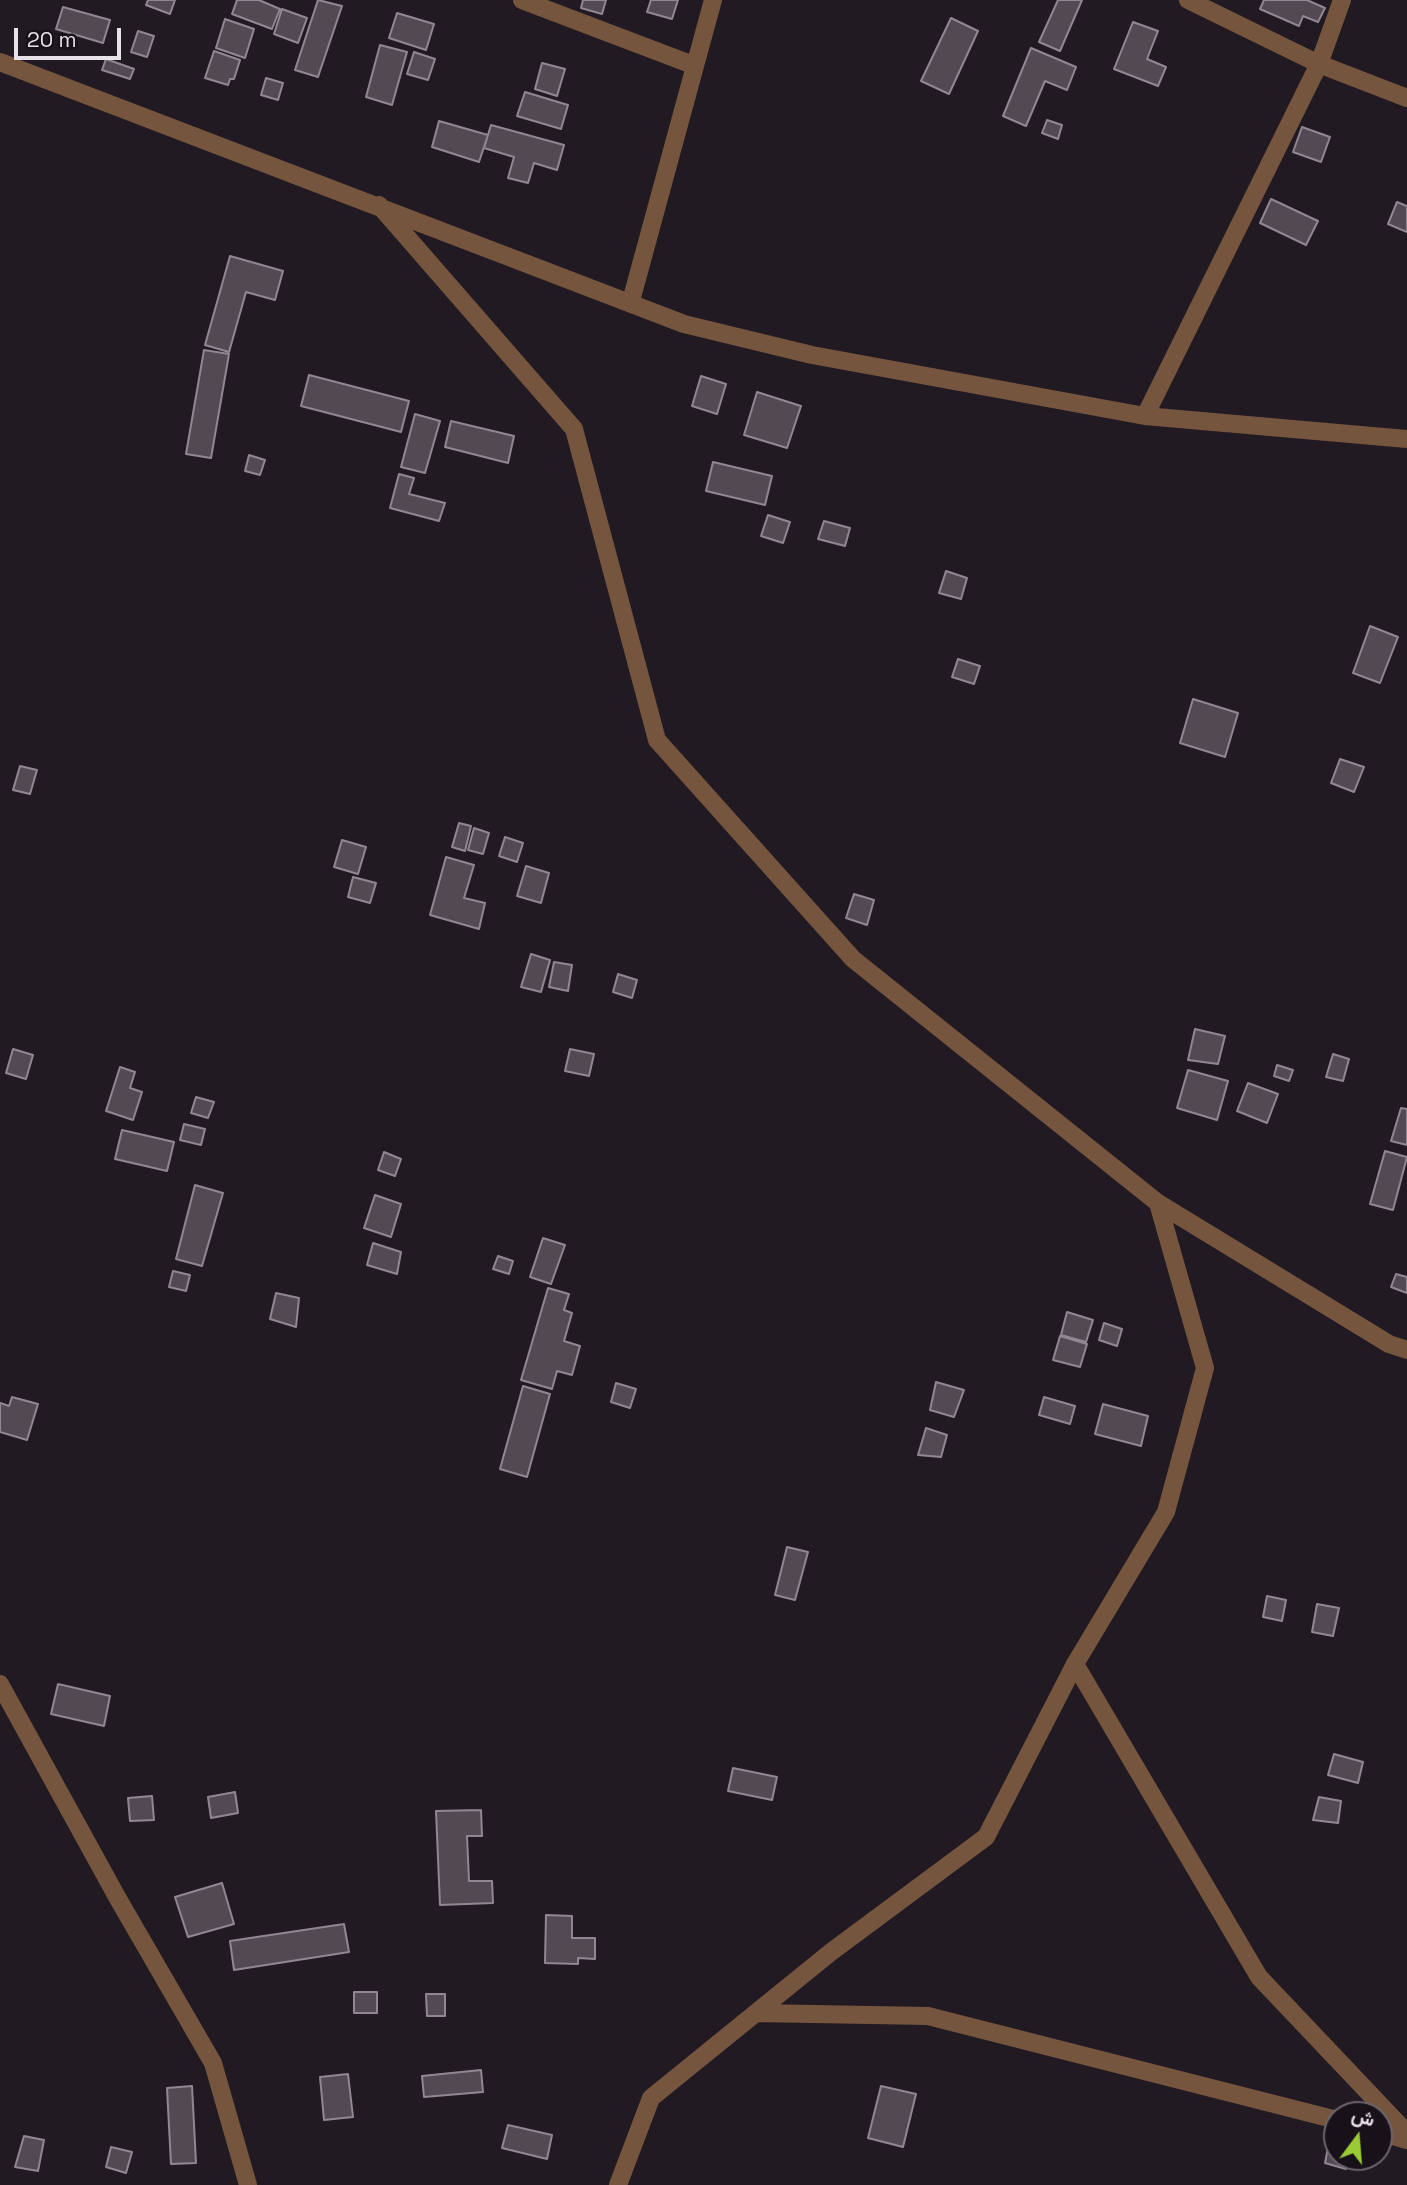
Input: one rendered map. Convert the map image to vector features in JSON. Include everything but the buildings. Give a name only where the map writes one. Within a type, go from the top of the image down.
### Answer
[{"type":"street","points":[[522,0],[694,65]]},
{"type":"street","points":[[631,302],[713,0]]},
{"type":"street","points":[[1188,0],[1320,64],[1407,98]]},
{"type":"street","points":[[1145,416],[1320,64],[1342,0]]},
{"type":"street","points":[[0,62],[684,324],[812,355],[1145,416],[1407,439]]},
{"type":"street","points":[[379,205],[573,429],[657,740],[853,959],[1158,1203],[1389,1344],[1407,1350]]},
{"type":"street","points":[[618,2185],[651,2098],[831,1952],[986,1837],[1075,1664],[1166,1511],[1205,1368],[1158,1203]]},
{"type":"street","points":[[1075,1664],[1259,1976],[1407,2133]]},
{"type":"street","points":[[0,1684],[117,1898],[213,2063],[247,2185]]},
{"type":"street","points":[[756,2013],[928,2017],[1323,2116]]}]
